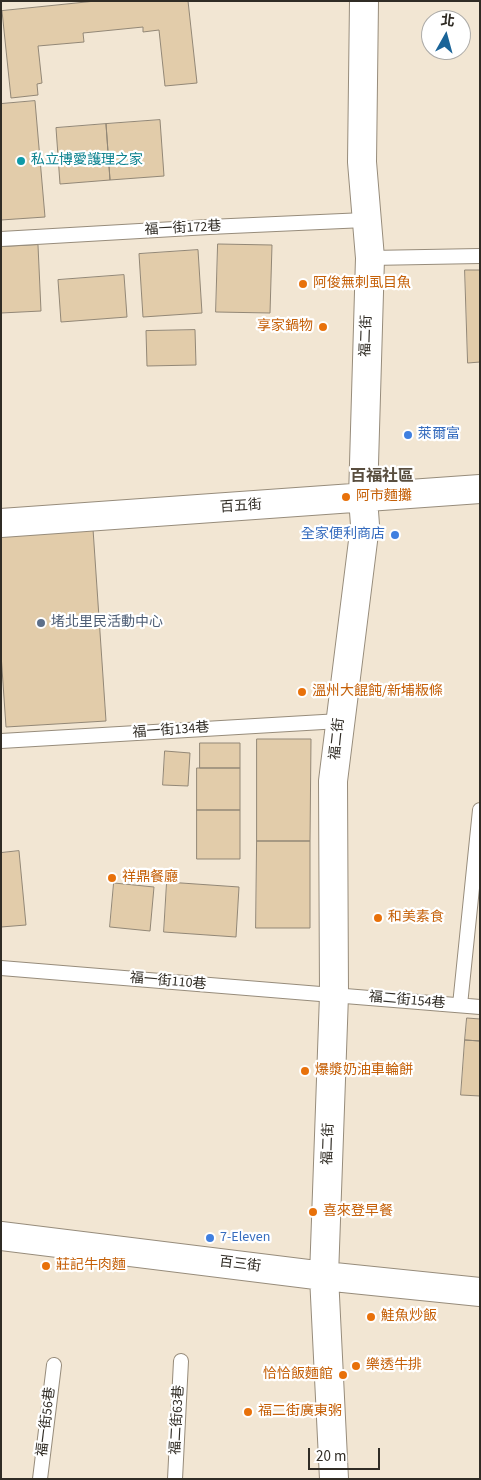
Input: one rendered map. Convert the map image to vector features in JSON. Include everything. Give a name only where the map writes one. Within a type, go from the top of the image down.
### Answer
[{"type":"street","name":"福二街","points":[[334,1479],[324,1276],[334,995],[333,781],[365,525],[363,498],[370,258],[365,220],[362,162],[364,1]]},
{"type":"street","name":"百五街","points":[[1,523],[480,489]]},
{"type":"street","name":"百三街","points":[[1,1236],[324,1276],[480,1292]]},
{"type":"lane","name":"福一街172巷","points":[[1,239],[365,220]]},
{"type":"lane","points":[[370,258],[480,256]]},
{"type":"lane","name":"福一街134巷","points":[[1,742],[340,720]]},
{"type":"lane","points":[[460,1005],[480,810]]},
{"type":"lane","name":"福一街110巷","points":[[1,968],[334,995]]},
{"type":"lane","name":"福二街154巷","points":[[334,995],[480,1006]]},
{"type":"lane","name":"福二街63巷","points":[[174,1479],[180,1361]]},
{"type":"lane","name":"福一街56巷","points":[[40,1479],[54,1365]]},
{"type":"building","points":[[96,1],[188,1],[197,83],[165,86],[159,30],[143,32],[143,27],[83,33],[84,42],[38,46],[42,83],[37,84],[38,95],[11,98],[2,11]]},
{"type":"building","name":"私立博愛護理之家","points":[[35,101],[45,217],[1,220],[1,104]]},
{"type":"building","points":[[160,120],[164,176],[110,180],[106,124]]},
{"type":"building","points":[[106,124],[110,180],[60,184],[56,128]]},
{"type":"building","points":[[218,244],[272,245],[270,313],[216,312]]},
{"type":"building","points":[[38,245],[41,311],[1,313],[1,247]]},
{"type":"building","points":[[198,250],[202,313],[143,317],[139,254]]},
{"type":"building","points":[[465,270],[480,270],[480,362],[468,363]]},
{"type":"building","points":[[124,275],[127,317],[61,322],[58,280]]},
{"type":"building","points":[[195,330],[196,365],[147,366],[146,331]]},
{"type":"building","points":[[93,529],[106,721],[6,727],[1,654],[1,535]]},
{"type":"building","points":[[257,739],[311,739],[310,841],[257,841]]},
{"type":"building","points":[[200,743],[240,743],[240,768],[200,768]]},
{"type":"building","points":[[165,751],[190,753],[188,786],[163,785]]},
{"type":"building","points":[[197,768],[240,768],[240,810],[197,810]]},
{"type":"building","points":[[197,810],[240,810],[240,859],[197,859]]},
{"type":"building","points":[[257,841],[310,841],[310,928],[256,928]]},
{"type":"building","points":[[19,851],[26,925],[1,927],[1,853]]},
{"type":"building","points":[[167,882],[239,887],[236,937],[164,932]]},
{"type":"building","points":[[114,883],[154,887],[150,931],[110,927]]},
{"type":"building","points":[[467,1018],[480,1019],[480,1041],[465,1040]]},
{"type":"building","points":[[465,1040],[480,1041],[480,1096],[461,1095]]},
{"type":"place","name":"私立博愛護理之家","points":[[21,161]]},
{"type":"place","name":"阿俊無刺虱目魚","points":[[303,284]]},
{"type":"place","name":"享家鍋物","points":[[323,327]]},
{"type":"place","name":"萊爾富","points":[[408,435]]},
{"type":"place","name":"阿市麵攤","points":[[346,497]]},
{"type":"place","name":"全家便利商店","points":[[395,535]]},
{"type":"place","name":"堵北里民活動中心","points":[[41,623]]},
{"type":"place","name":"溫州大餛飩/新埔粄條","points":[[302,692]]},
{"type":"place","name":"祥鼎餐廳","points":[[112,878]]},
{"type":"place","name":"和美素食","points":[[378,918]]},
{"type":"place","name":"爆漿奶油車輪餅","points":[[305,1071]]},
{"type":"place","name":"喜來登早餐","points":[[313,1212]]},
{"type":"place","name":"7-Eleven","points":[[210,1238]]},
{"type":"place","name":"莊記牛肉麵","points":[[46,1266]]},
{"type":"place","name":"鮭魚炒飯","points":[[371,1317]]},
{"type":"place","name":"樂透牛排","points":[[356,1366]]},
{"type":"place","name":"恰恰飯麵館","points":[[343,1375]]},
{"type":"place","name":"福二街廣東粥","points":[[248,1412]]},
{"type":"district","name":"百福社區","points":[[382,477]]}]
